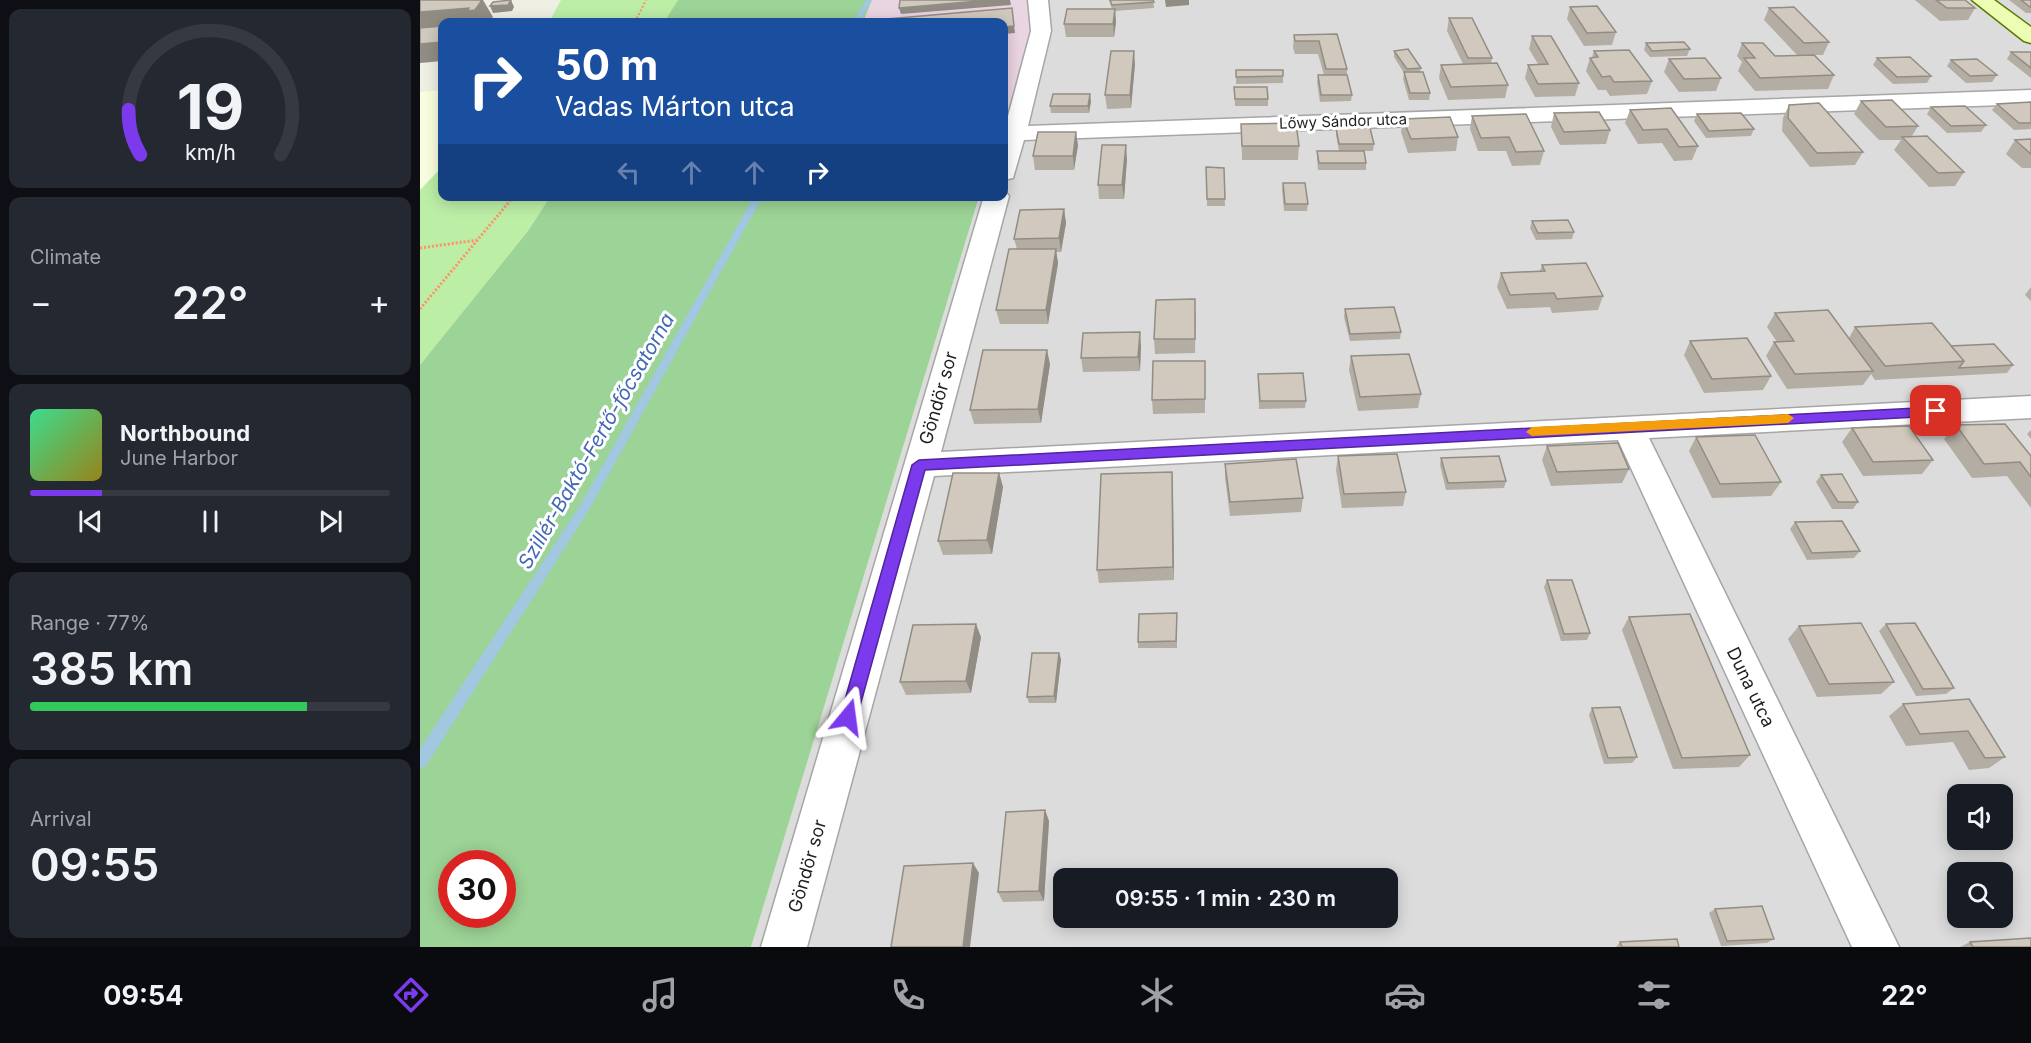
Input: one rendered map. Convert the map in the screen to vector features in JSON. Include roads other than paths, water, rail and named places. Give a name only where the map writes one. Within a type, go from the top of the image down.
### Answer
[{"type":"street","points":[[1008,158],[1041,31],[1038,0]]},
{"type":"street","points":[[1982,0],[2031,36]]},
{"type":"street","name":"Lőwy Sándor utca","points":[[1015,133],[2031,97]]},
{"type":"street","name":"Göndör sor","points":[[784,947],[996,201]]},
{"type":"street","points":[[919,465],[2031,406]]},
{"type":"street","name":"Duna utca","points":[[1627,426],[1876,947]]},
{"type":"waterway","name":"Szillér-Baktó-Fertő-főcsatorna","points":[[858,18],[869,0]]},
{"type":"waterway","name":"Szillér-Baktó-Fertő-főcsatorna","points":[[420,762],[585,507],[756,201]]}]
